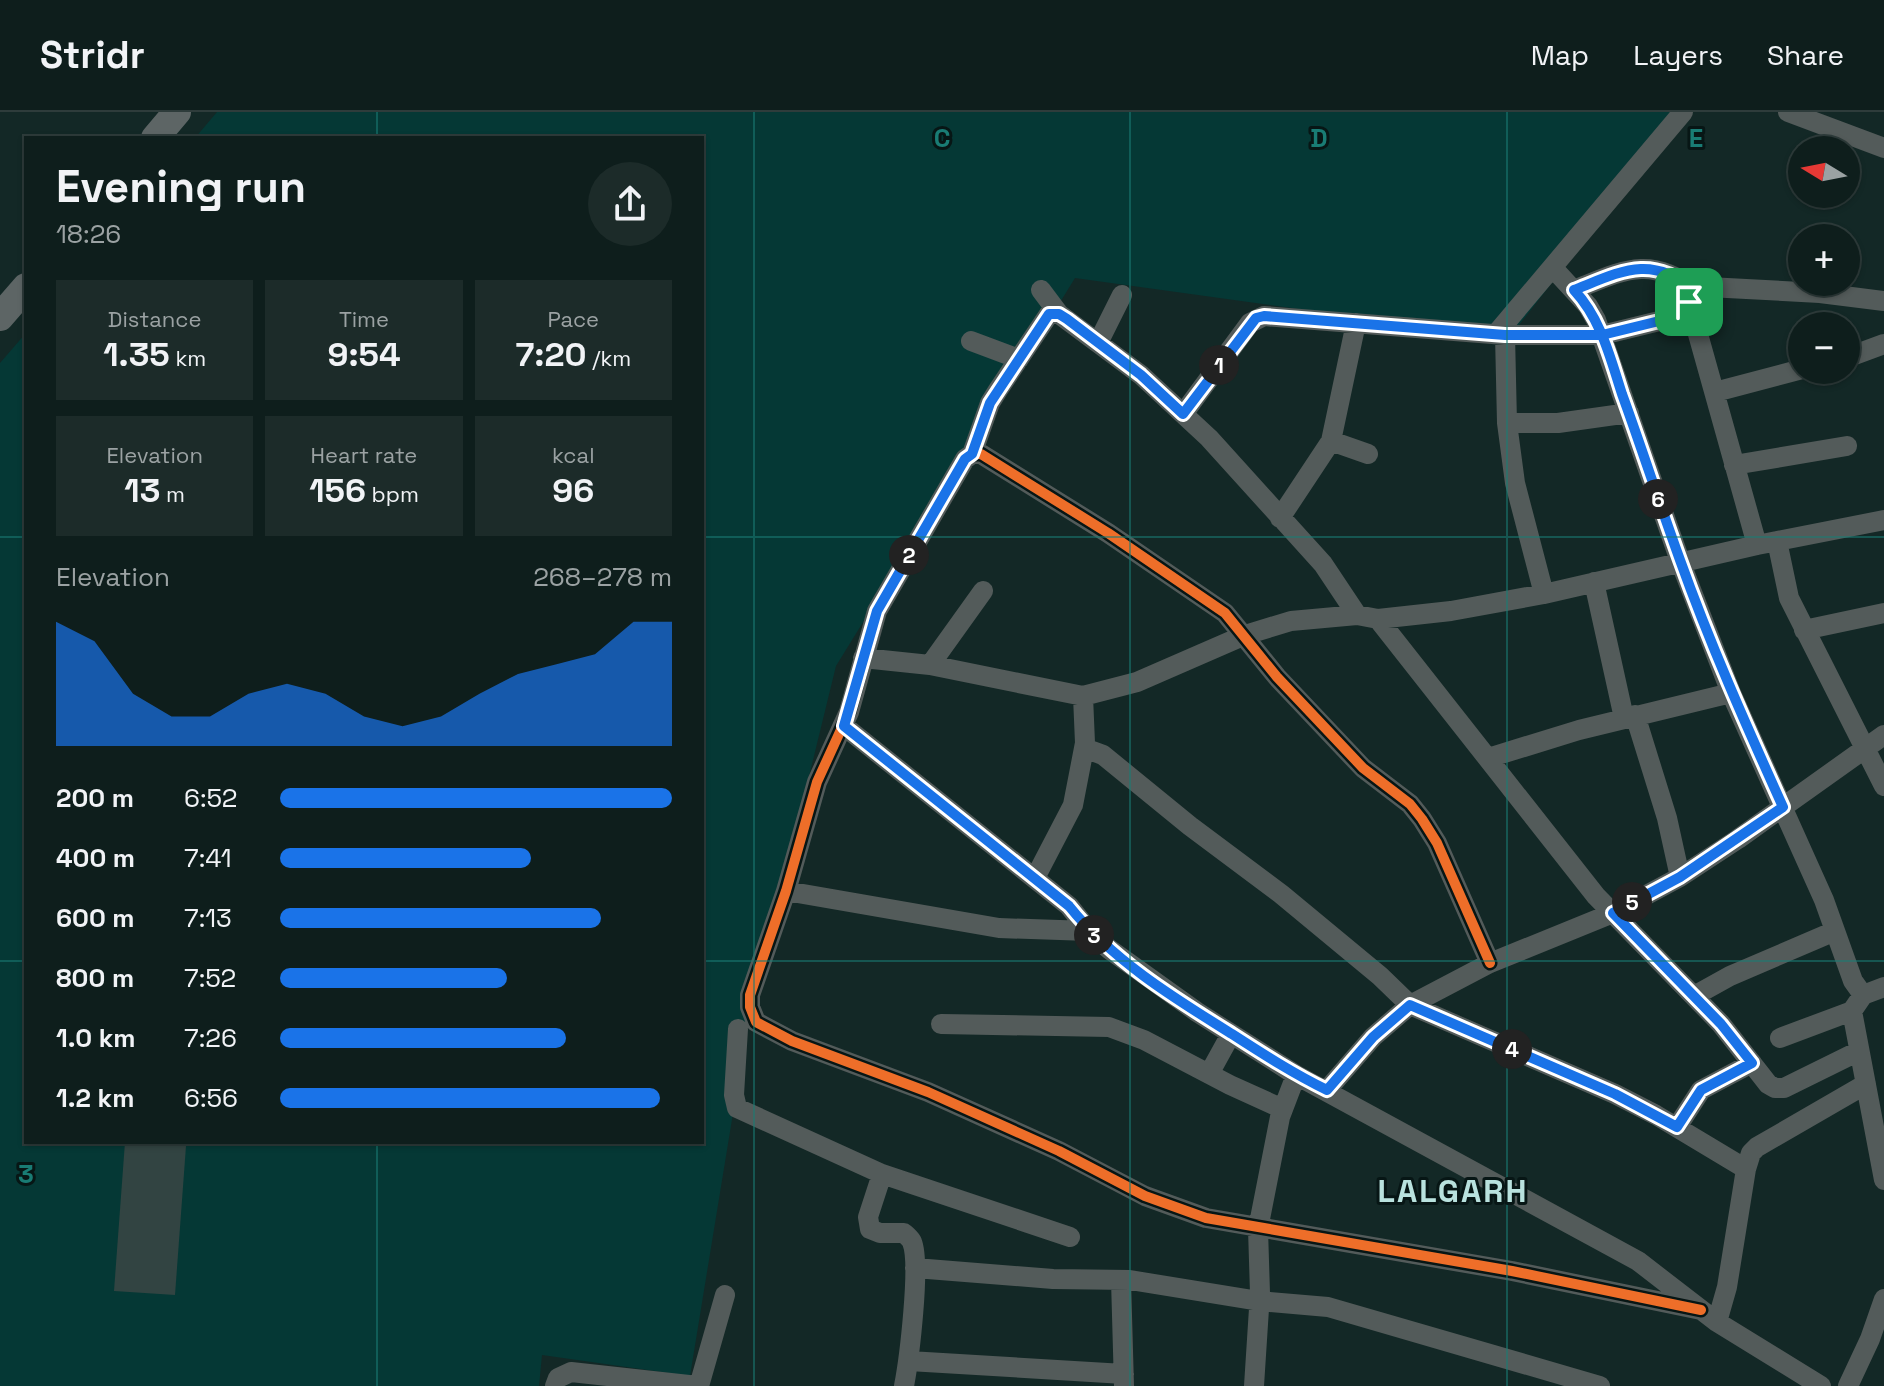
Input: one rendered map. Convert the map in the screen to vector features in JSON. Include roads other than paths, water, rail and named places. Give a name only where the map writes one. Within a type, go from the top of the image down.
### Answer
[{"type":"street","points":[[157,136],[177,112]]},
{"type":"street","points":[[1544,594],[1515,483],[1501,334],[1683,112]]},
{"type":"street","points":[[1788,112],[1884,148]]},
{"type":"street","points":[[1553,268],[1588,306],[1602,335],[1680,561],[1731,693],[1835,931],[1853,981],[1859,1051],[1884,1180]]},
{"type":"street","points":[[1574,290],[1628,269],[1639,268],[1667,272],[1695,290],[1708,287],[1820,293],[1884,301]]},
{"type":"street","points":[[0,317],[24,289]]},
{"type":"street","points":[[1041,290],[1059,314],[1141,375],[1209,438],[1323,564],[1357,615]]},
{"type":"street","points":[[1695,290],[1689,302],[1734,465],[1789,598],[1884,786]]},
{"type":"street","points":[[1098,343],[1122,295]]},
{"type":"street","points":[[1183,414],[1256,318],[1264,316],[1501,334],[1602,335],[1692,313]]},
{"type":"street","points":[[1059,314],[1049,314],[990,403],[972,454],[965,459],[877,611],[844,726],[817,782],[786,891],[750,995],[750,1007],[756,1022],[792,1041],[928,1092],[995,1121],[1145,1196],[1206,1218],[1512,1271],[1709,1316]]},
{"type":"street","points":[[1280,518],[1331,441],[1356,323]]},
{"type":"street","points":[[971,341],[1019,359]]},
{"type":"street","points":[[1860,353],[1884,344]]},
{"type":"street","points":[[1715,392],[1788,373]]},
{"type":"street","points":[[1507,423],[1558,423],[1629,413]]},
{"type":"street","points":[[1331,441],[1368,454]]},
{"type":"street","points":[[1734,465],[1847,446]]},
{"type":"street","points":[[972,454],[981,454],[990,459],[1108,533],[1225,613],[1277,677],[1363,768],[1410,804],[1422,819],[1437,843],[1490,963]]},
{"type":"street","points":[[863,658],[930,665],[1083,696],[1137,682],[1245,635],[1291,621],[1357,615],[1378,619],[1451,611],[1544,594],[1680,561],[1884,520]]},
{"type":"street","points":[[1594,582],[1630,717],[1667,818],[1680,877]]},
{"type":"street","points":[[930,665],[983,591]]},
{"type":"street","points":[[1804,630],[1884,613]]},
{"type":"street","points":[[1378,619],[1596,896],[1694,996],[1768,1084],[1784,1088],[1859,1051]]},
{"type":"street","points":[[1488,758],[1630,717],[1731,693]]},
{"type":"street","points":[[1035,878],[1073,805],[1084,748],[1083,696]]},
{"type":"street","points":[[844,726],[1069,906],[1089,931],[1231,1034],[1296,1075],[1638,1261],[1709,1316],[1821,1386]]},
{"type":"street","points":[[1327,1090],[1373,1037],[1410,1005],[1490,963],[1613,913],[1680,877],[1884,735]]},
{"type":"street","points":[[1084,748],[1103,755],[1130,780],[1281,894],[1380,976],[1410,1005],[1615,1094],[1746,1169]]},
{"type":"street","points":[[786,891],[999,928],[1089,931]]},
{"type":"street","points":[[1694,996],[1730,976],[1835,931]]},
{"type":"street","points":[[1780,1038],[1857,1003],[1884,987]]},
{"type":"street","points":[[941,1024],[1109,1027],[1144,1040],[1283,1109]]},
{"type":"street","points":[[738,1029],[734,1095],[737,1108],[882,1174],[1070,1237]]},
{"type":"street","points":[[1209,1074],[1231,1034]]},
{"type":"street","points":[[1677,1127],[1701,1090],[1752,1063]]},
{"type":"street","points":[[1254,1386],[1259,1301],[1258,1229],[1283,1109],[1296,1075]]},
{"type":"street","points":[[1709,1316],[1727,1287],[1751,1153],[1866,1084]]},
{"type":"street","points":[[882,1174],[868,1217],[870,1229],[880,1233],[904,1233],[912,1241],[915,1268],[909,1361],[904,1386]]},
{"type":"street","points":[[915,1268],[1053,1279],[1121,1280],[1259,1301],[1328,1307],[1600,1386]]},
{"type":"street","points":[[909,1361],[1124,1380],[1121,1280]]},
{"type":"street","points":[[555,1386],[558,1378],[571,1372],[699,1386],[725,1295]]},
{"type":"street","points":[[1848,1386],[1884,1299]]},
{"type":"district","name":"LALGARH","points":[[1453,1191]]}]
